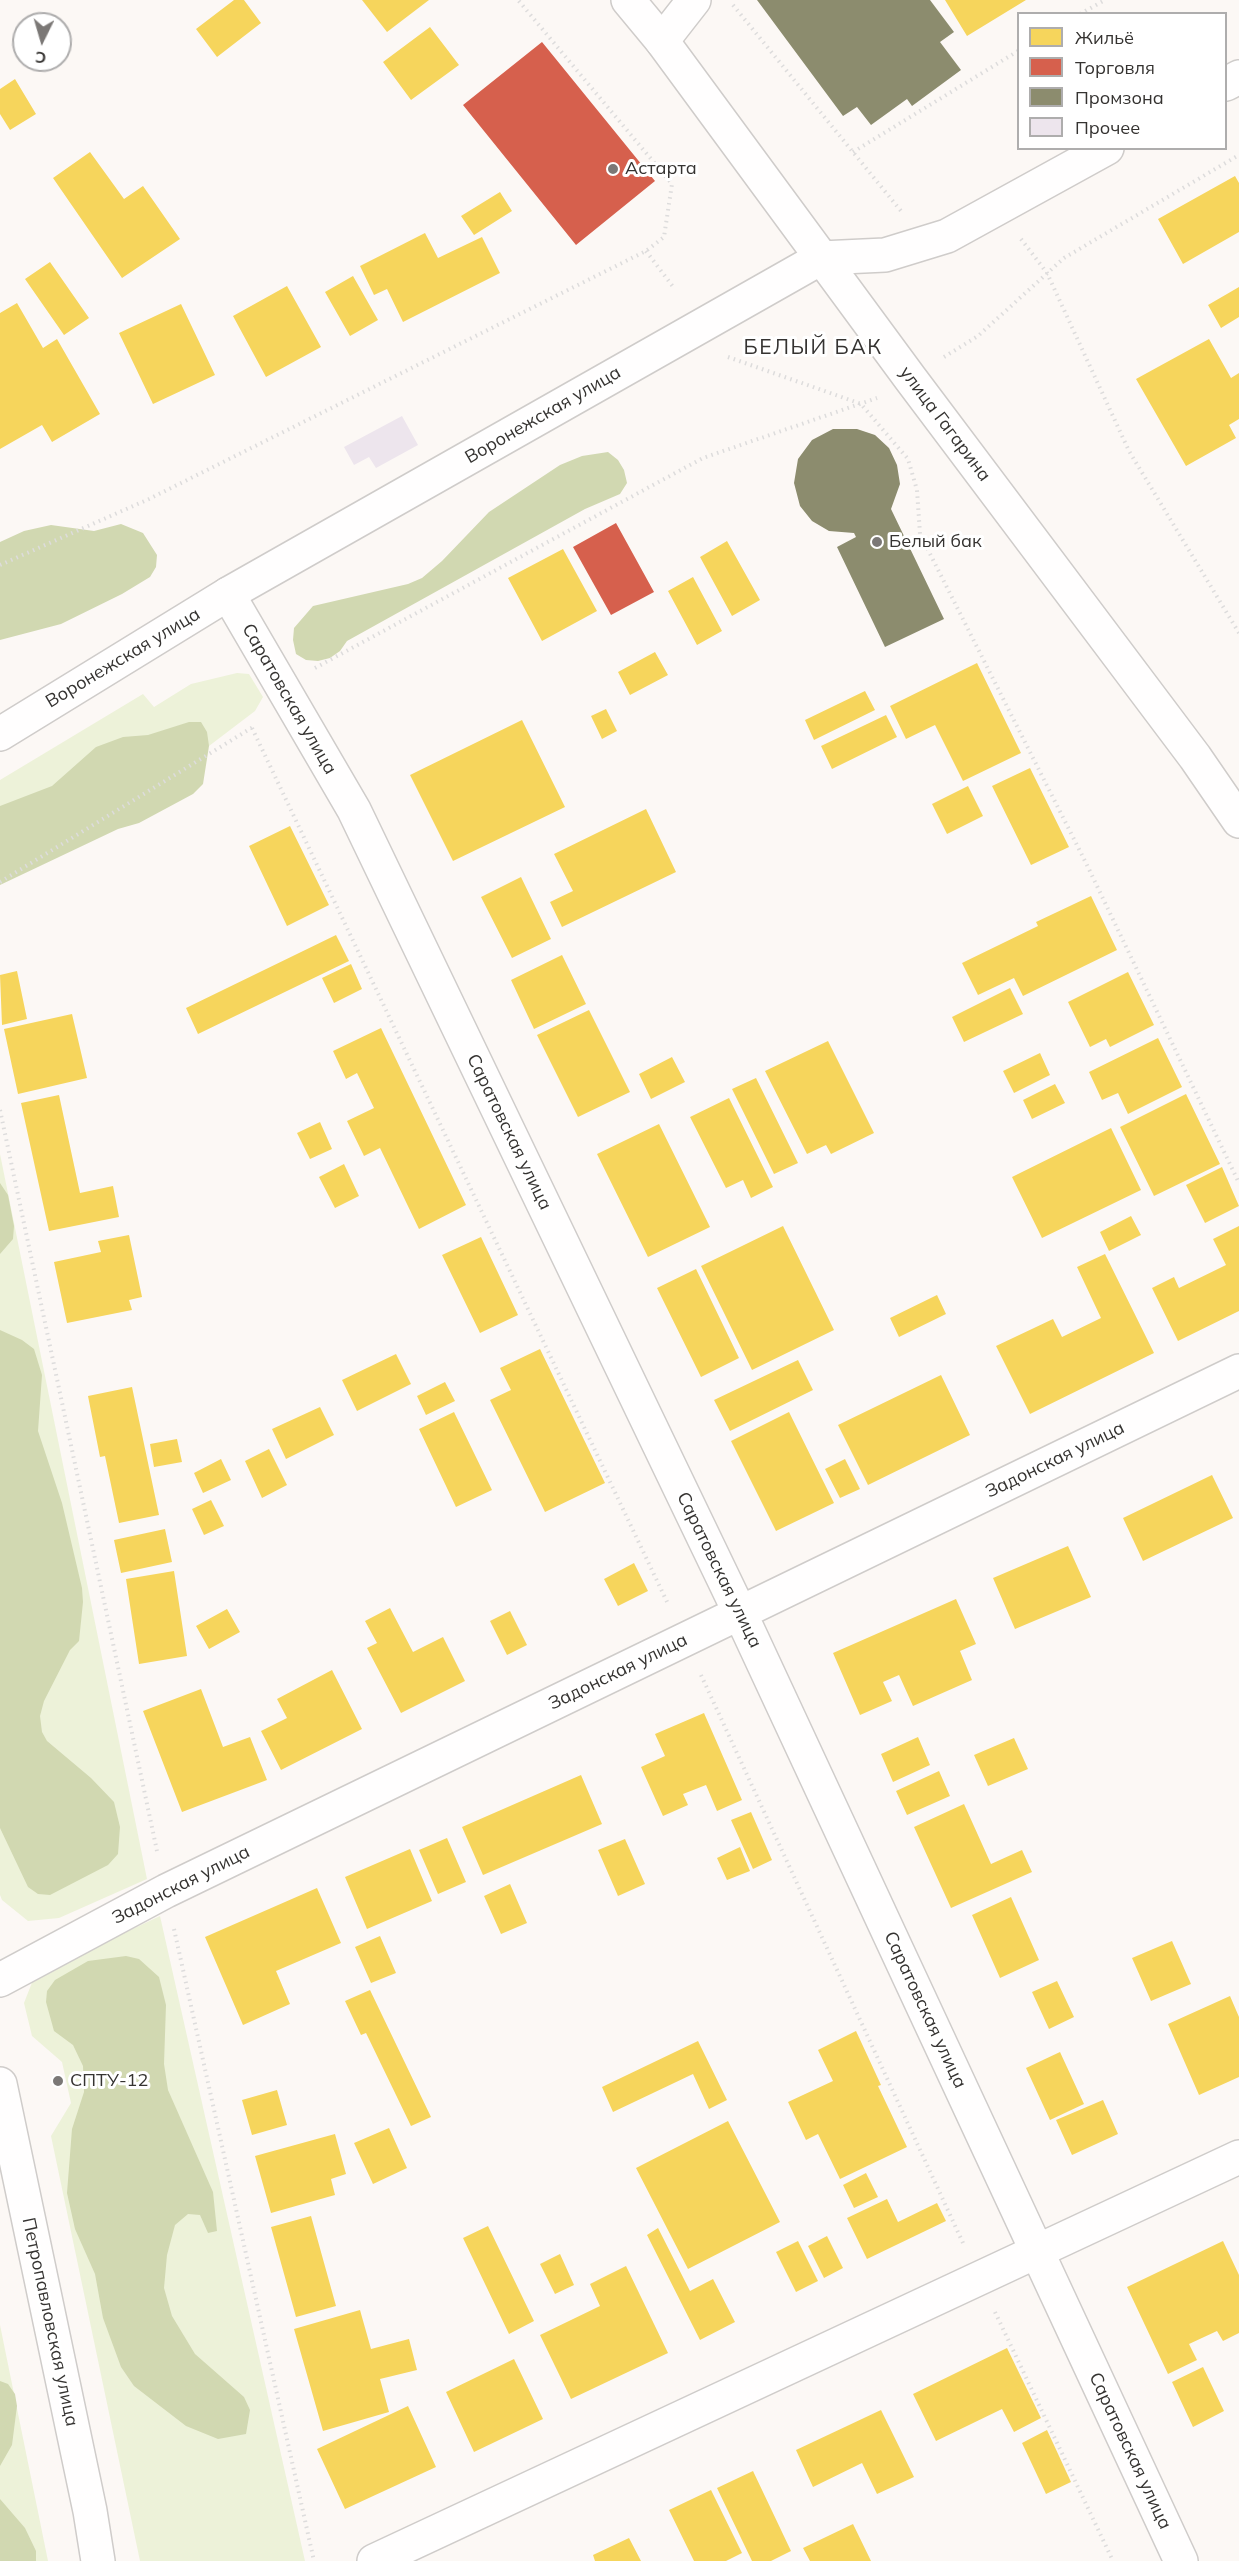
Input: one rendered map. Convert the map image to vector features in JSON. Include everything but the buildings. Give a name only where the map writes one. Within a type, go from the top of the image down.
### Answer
[{"type":"street","name":"улица Гагарина","points":[[628,0],[662,41],[821,258],[1195,757],[1239,821]]},
{"type":"street","points":[[662,41],[694,0]]},
{"type":"street","name":"Воронежская улица","points":[[0,735],[228,594],[821,258],[885,255],[947,236],[1103,150]]},
{"type":"street","name":"Саратовская улица","points":[[228,594],[354,810],[740,1613],[1181,2561]]},
{"type":"street","name":"Задонская улица","points":[[0,1980],[166,1891],[1239,1371]]},
{"type":"street","name":"Петропавловская улица","points":[[0,2084],[98,2561]]},
{"type":"street","points":[[374,2561],[1239,2157]]},
{"type":"path","points":[[0,565],[149,499],[646,251],[664,237],[672,184],[518,0]]},
{"type":"path","points":[[728,0],[908,220]]},
{"type":"path","points":[[1084,12],[1105,0]]},
{"type":"path","points":[[853,153],[1017,52]]},
{"type":"path","points":[[935,363],[978,336],[1064,258],[1239,155]]},
{"type":"path","points":[[1017,235],[1047,273],[1129,451],[1239,633]]},
{"type":"path","points":[[646,251],[674,288]]},
{"type":"path","points":[[724,356],[861,404],[908,459],[917,490],[920,534],[1086,863],[1239,1183]]},
{"type":"path","points":[[0,882],[252,728],[316,668],[703,458],[881,397]]},
{"type":"path","points":[[0,1110],[166,1891],[314,2561]]},
{"type":"green space","points":[[608,452],[618,460],[624,470],[627,483],[620,494],[585,509],[347,641],[340,651],[330,658],[318,661],[306,660],[296,654],[293,640],[294,628],[313,606],[408,584],[422,578],[442,561],[489,512],[560,465],[582,456]]},
{"type":"green space","points":[[121,524],[143,533],[157,555],[156,567],[150,577],[122,594],[61,624],[0,640],[0,542],[24,531],[51,525],[94,531]]},
{"type":"green space","points":[[237,673],[249,674],[263,697],[255,711],[209,746],[0,874],[0,780],[143,694],[154,707],[191,684]]},
{"type":"green space","points":[[189,722],[201,722],[207,732],[209,746],[203,784],[193,794],[139,823],[118,829],[0,885],[0,806],[52,786],[96,747],[123,737],[148,735]]},
{"type":"green space","points":[[0,1154],[147,1879],[59,1918],[28,1921],[2,1900],[0,1895]]},
{"type":"green space","points":[[0,1183],[8,1195],[14,1226],[13,1239],[0,1254]]},
{"type":"green space","points":[[0,1330],[22,1340],[34,1349],[42,1375],[38,1431],[62,1503],[82,1588],[79,1641],[70,1650],[44,1701],[40,1716],[42,1732],[47,1741],[91,1778],[114,1802],[120,1827],[118,1854],[108,1865],[50,1895],[38,1894],[28,1887],[0,1828]]},
{"type":"green space","points":[[160,1916],[305,2561],[140,2561],[51,2136],[71,2103],[62,2062],[32,2036],[24,2003],[33,1980],[65,1961]]},
{"type":"green space","points":[[126,1956],[139,1959],[159,1977],[166,2005],[164,2064],[168,2090],[213,2192],[217,2231],[208,2233],[200,2215],[188,2214],[175,2225],[167,2255],[164,2288],[172,2316],[195,2354],[244,2397],[250,2410],[246,2434],[218,2439],[186,2426],[134,2386],[121,2367],[103,2318],[95,2274],[75,2229],[67,2193],[72,2129],[84,2092],[83,2066],[73,2045],[54,2031],[46,2002],[47,1991],[55,1980],[88,1961]]},
{"type":"green space","points":[[0,2325],[48,2561],[0,2561]]},
{"type":"green space","points":[[0,2381],[8,2384],[15,2394],[17,2406],[12,2445],[0,2466]]},
{"type":"green space","points":[[0,2499],[25,2528],[36,2551],[36,2561],[0,2561]]},
{"type":"place","name":"Астарта","points":[[613,169]]},
{"type":"place","name":"Белый бак","points":[[877,542]]},
{"type":"place","name":"СПТУ-12","points":[[58,2081]]},
{"type":"district","name":"БЕЛЫЙ БАК","points":[[813,348]]}]
